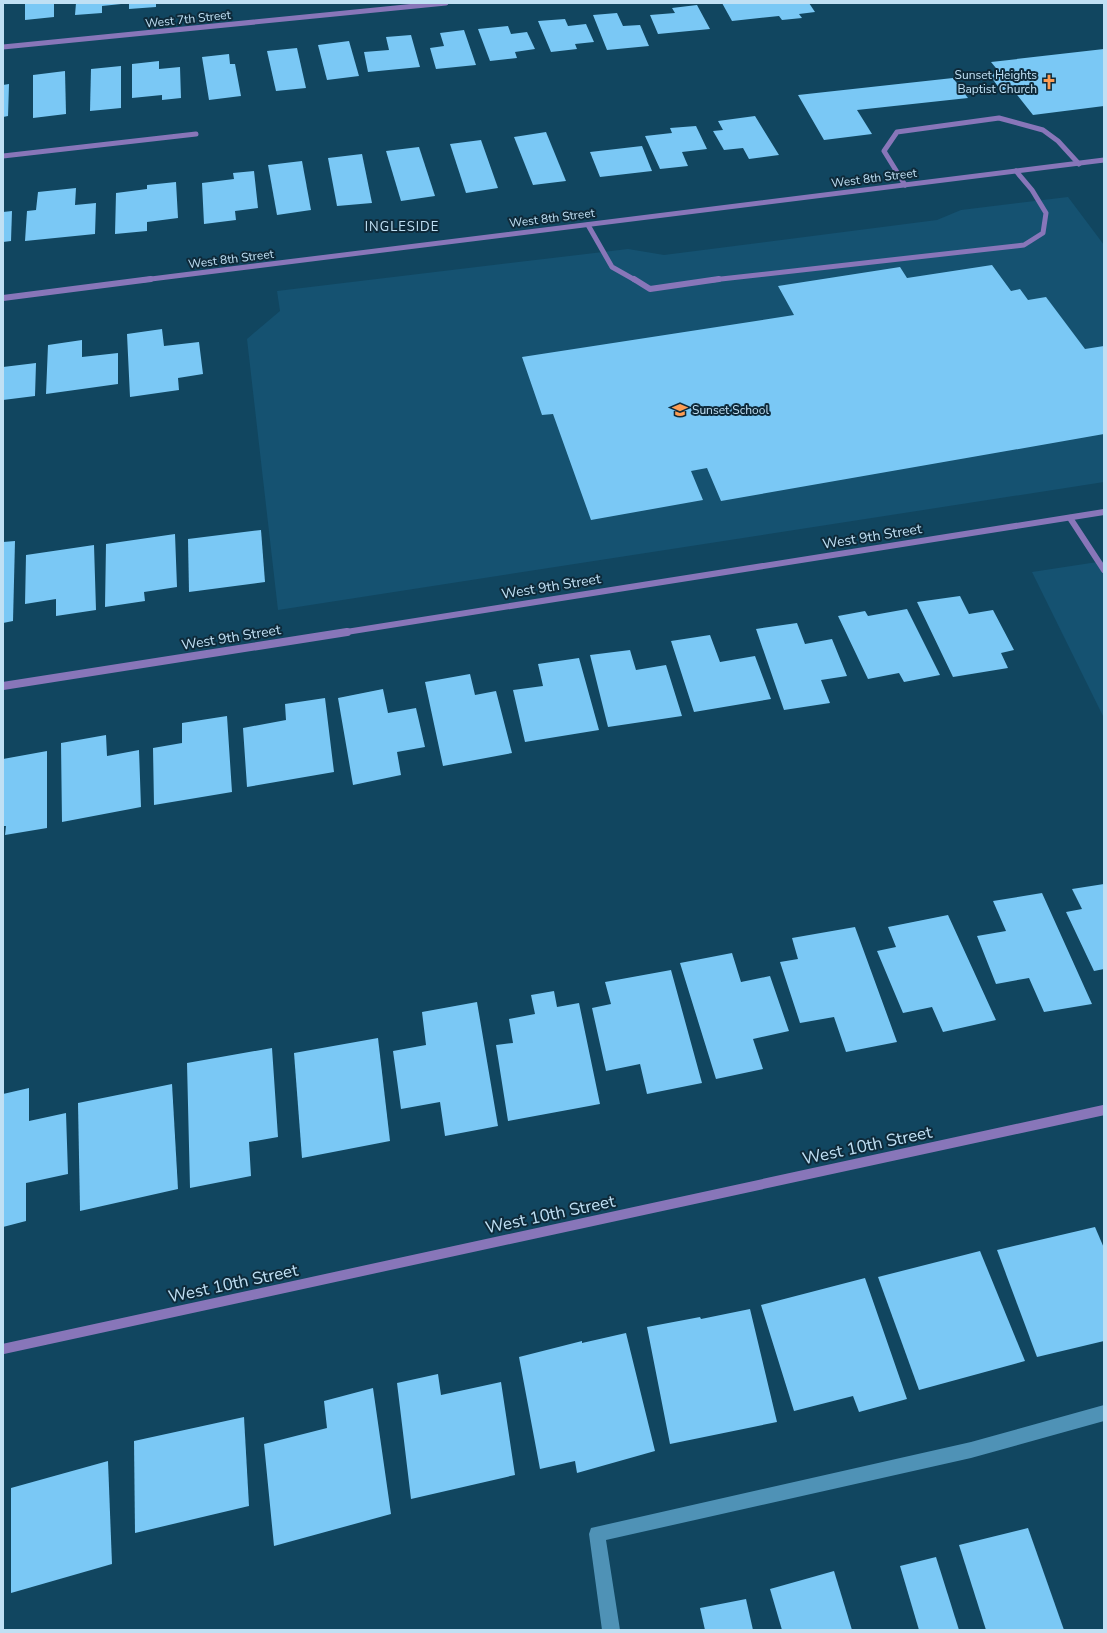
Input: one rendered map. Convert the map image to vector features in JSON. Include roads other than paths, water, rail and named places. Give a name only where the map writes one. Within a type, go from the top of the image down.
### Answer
[{"type":"street","name":"West 7th Street","points":[[3,47],[446,3]]},
{"type":"street","points":[[905,185],[884,151],[897,132],[999,118],[1042,130],[1058,141],[1079,164]]},
{"type":"street","points":[[3,156],[196,134]]},
{"type":"street","name":"West 8th Street","points":[[3,298],[1104,160]]},
{"type":"street","points":[[588,225],[612,267],[650,289],[759,274],[1024,245],[1044,233],[1046,213],[1032,190],[1016,171]]},
{"type":"street","name":"West 9th Street","points":[[3,686],[1104,512]]},
{"type":"street","points":[[1070,518],[1104,570]]},
{"type":"street","name":"West 10th Street","points":[[3,1349],[1104,1110]]},
{"type":"waterway","points":[[611,1630],[597,1534],[971,1450],[1104,1413]]},
{"type":"place","name":"Sunset Heights Baptist Church","points":[[1049,82]]},
{"type":"place","name":"Sunset School","points":[[680,410]]},
{"type":"district","name":"INGLESIDE","points":[[402,226]]}]
